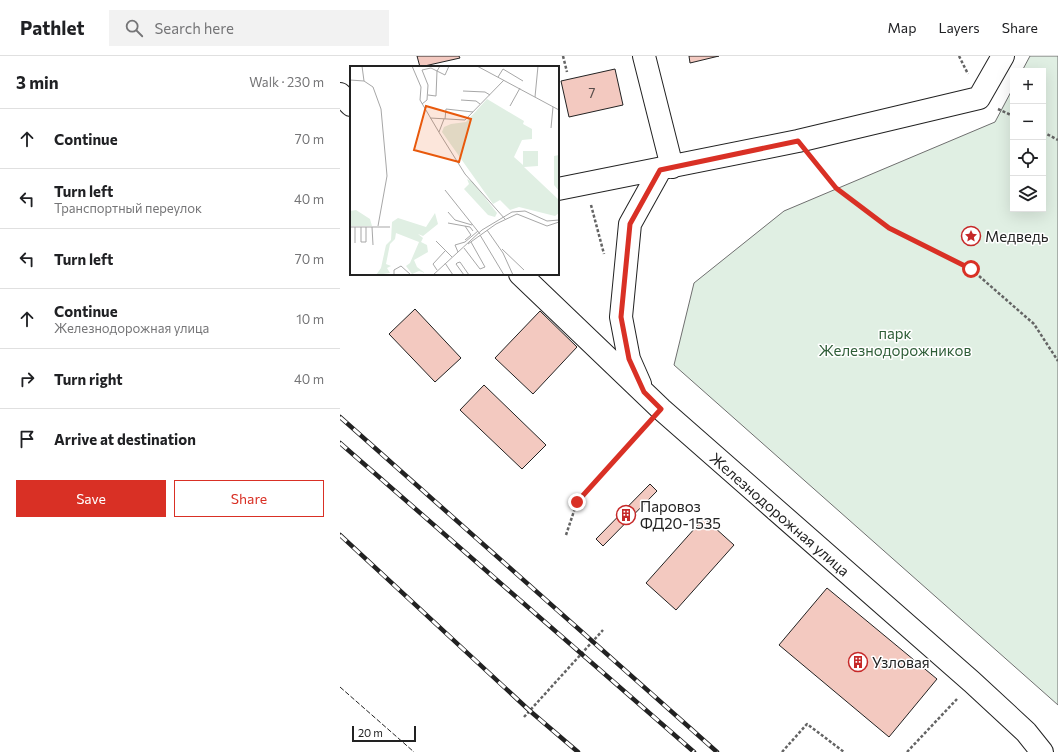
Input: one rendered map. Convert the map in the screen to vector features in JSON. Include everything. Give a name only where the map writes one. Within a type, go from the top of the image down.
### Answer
[{"type":"street","points":[[644,56],[666,168],[630,224],[621,317],[629,359],[644,392]]},
{"type":"street","points":[[559,189],[798,141],[979,98],[1003,56]]},
{"type":"street","points":[[340,94],[350,104]]},
{"type":"street","name":"Железнодорожная улица","points":[[521,275],[661,409],[972,682],[1026,732],[1042,752]]},
{"type":"path","points":[[563,56],[567,72]]},
{"type":"path","points":[[1046,134],[1058,140]]},
{"type":"path","points":[[798,141],[836,188],[889,228],[971,269],[1034,324],[1058,361]]},
{"type":"path","points":[[585,184],[605,258]]},
{"type":"path","points":[[566,535],[577,502],[661,409]]},
{"type":"path","points":[[524,718],[603,630]]},
{"type":"path","points":[[907,752],[972,682]]},
{"type":"path","points":[[782,752],[807,724],[844,752]]},
{"type":"green space","name":"парк Железнодорожников","points":[[1030,56],[1058,56],[1058,705],[674,365],[694,283],[784,211],[995,122],[1010,94],[1010,212],[1046,212],[1046,68],[1024,68]]},
{"type":"building","points":[[417,56],[459,56],[460,58],[424,66],[420,66]]},
{"type":"building","points":[[689,56],[719,56],[690,63]]},
{"type":"building","points":[[615,69],[623,105],[569,117],[561,81]]},
{"type":"building","points":[[415,309],[461,358],[435,382],[389,334]]},
{"type":"building","points":[[540,311],[577,347],[533,394],[495,358]]},
{"type":"building","points":[[484,385],[546,445],[522,469],[460,410]]},
{"type":"building","name":"Паровоз ФД20-1535","points":[[650,484],[657,491],[603,546],[596,539]]},
{"type":"building","points":[[704,518],[734,545],[676,610],[646,583]]},
{"type":"building","name":"Узловая","points":[[827,588],[937,679],[889,737],[779,645]]},
{"type":"railway","points":[[340,417],[717,752]]},
{"type":"railway","points":[[340,443],[694,752]]},
{"type":"railway","points":[[340,535],[530,711],[578,752]]},
{"type":"fence","points":[[340,687],[414,752]]},
{"type":"place","name":"Медведь","points":[[971,236]]},
{"type":"place","name":"Паровоз ФД20-1535","points":[[626,515]]},
{"type":"place","name":"Узловая","points":[[858,662]]},
{"type":"route","points":[[577,502],[661,409],[644,392],[629,359],[621,317],[630,224],[660,170],[798,141],[836,188],[889,228],[971,269]]}]
